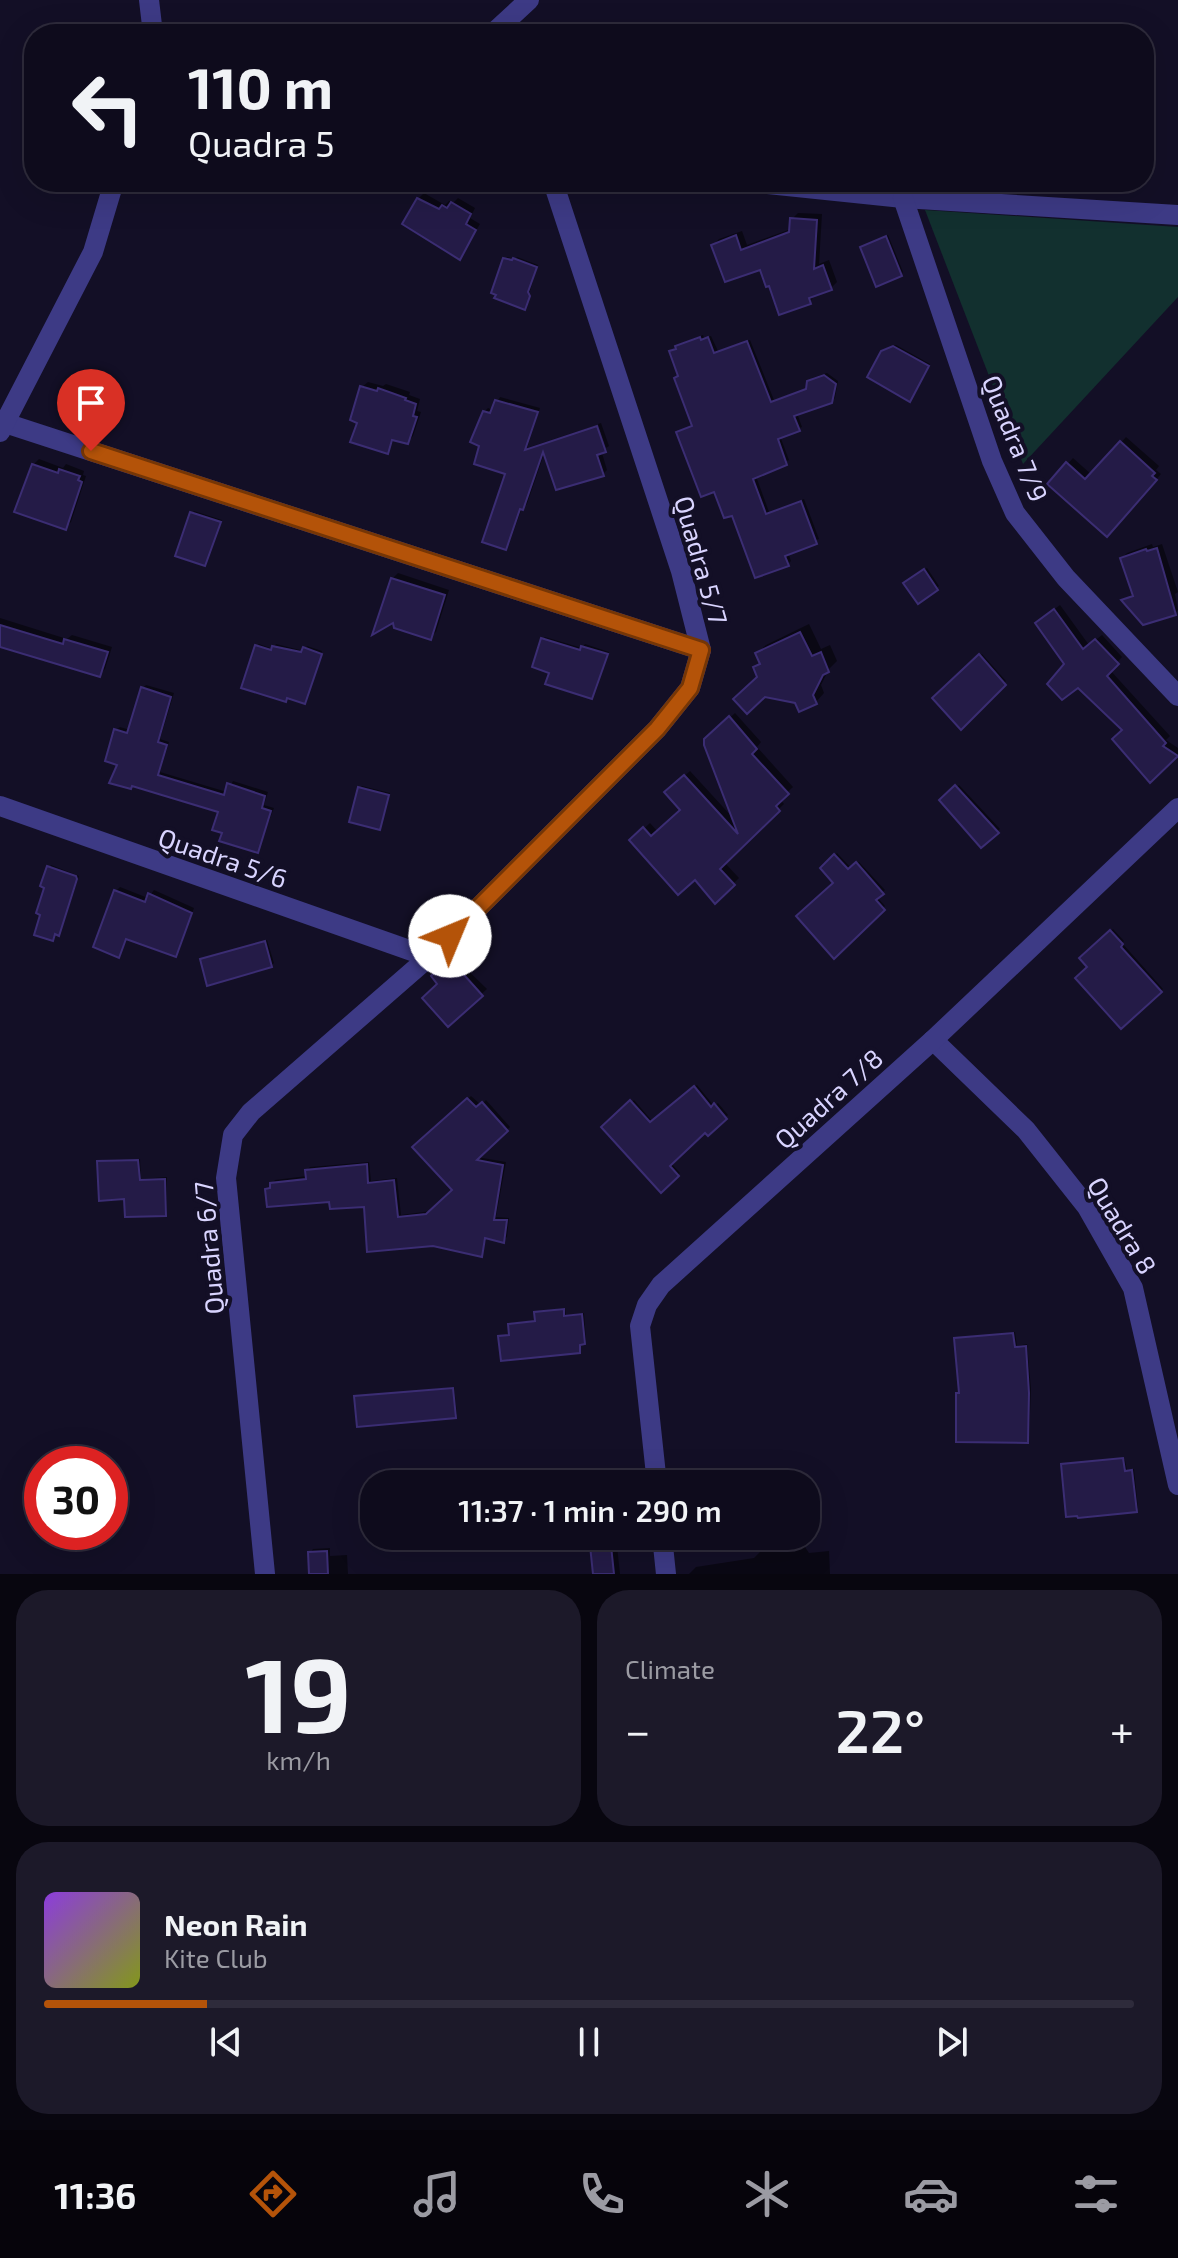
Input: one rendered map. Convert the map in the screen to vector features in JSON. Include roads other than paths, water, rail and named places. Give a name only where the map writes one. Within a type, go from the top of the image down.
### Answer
[{"type":"street","points":[[149,0],[152,24]]},
{"type":"street","points":[[503,24],[529,0]]},
{"type":"street","points":[[111,192],[93,252],[3,427],[701,650]]},
{"type":"street","name":"Quadra 5/7","points":[[429,957],[657,729],[690,688],[701,650],[681,571],[556,192]]},
{"type":"street","points":[[844,192],[1178,215]]},
{"type":"street","name":"Quadra 7/9","points":[[903,198],[992,461],[1015,513],[1066,578],[1178,696]]},
{"type":"street","name":"Quadra 5/6","points":[[0,806],[429,957]]},
{"type":"street","name":"Quadra 7/8","points":[[655,1470],[640,1326],[647,1305],[681,1265],[933,1040],[1178,808]]},
{"type":"street","name":"Quadra 6/7","points":[[265,1574],[226,1178],[233,1135],[251,1112],[429,957]]},
{"type":"street","name":"Quadra 8","points":[[933,1040],[1026,1130],[1087,1207],[1133,1288],[1178,1485]]},
{"type":"street","points":[[663,1550],[666,1574]]}]
